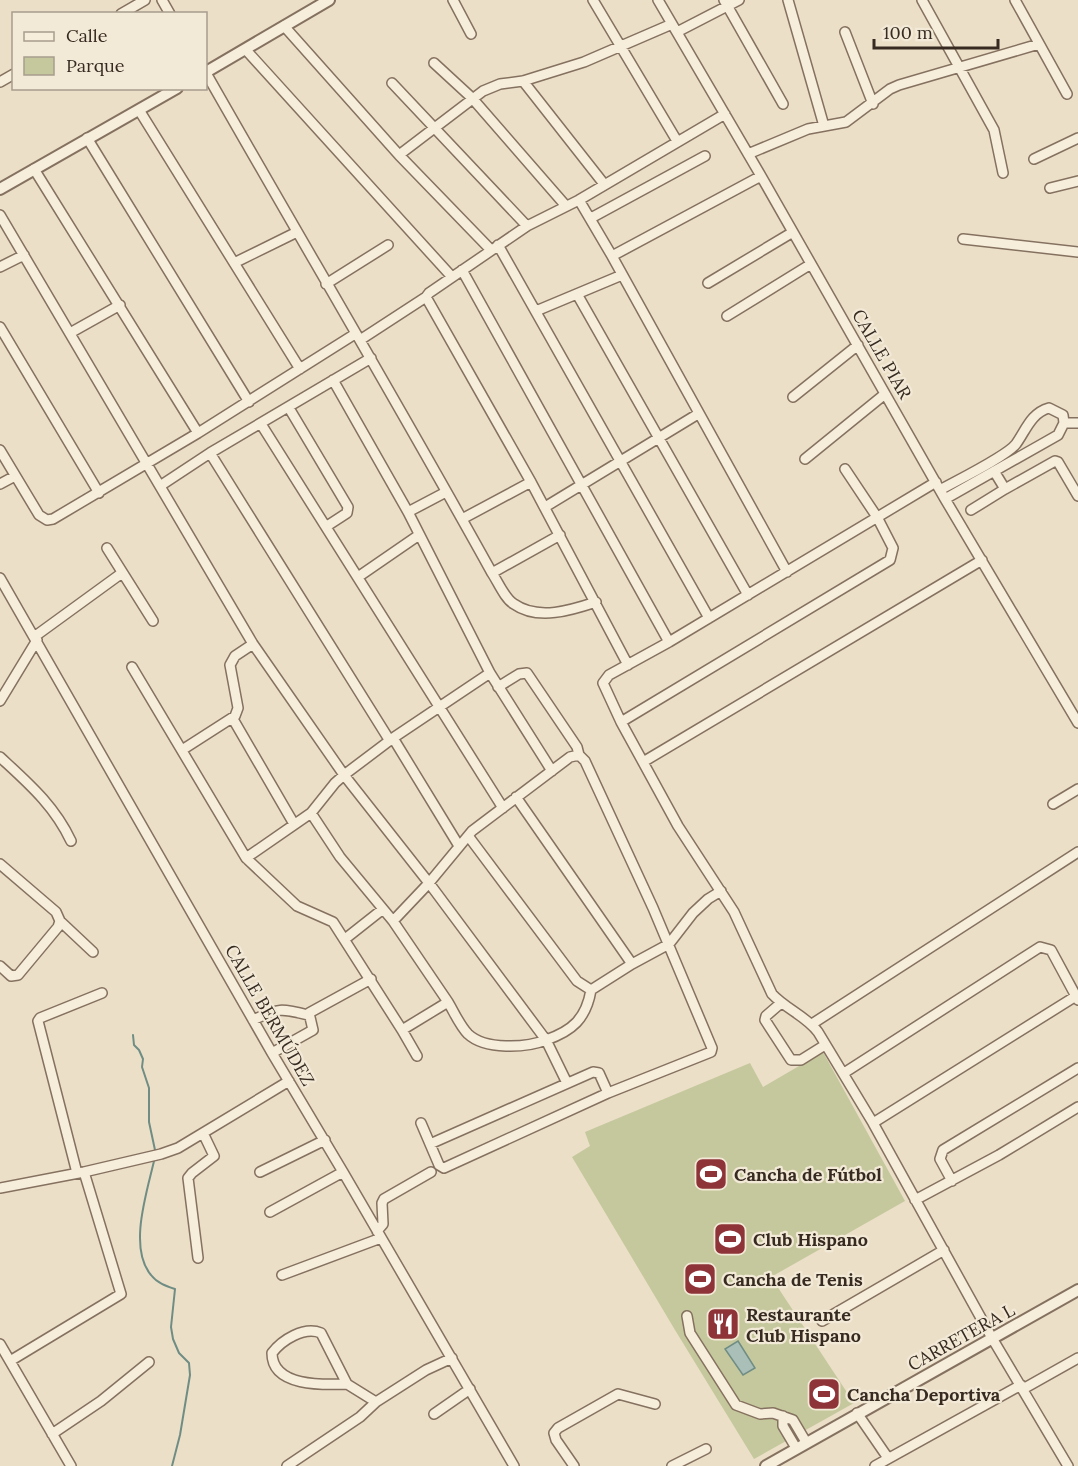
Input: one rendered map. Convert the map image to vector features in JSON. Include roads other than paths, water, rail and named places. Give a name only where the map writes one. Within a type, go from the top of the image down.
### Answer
[{"type":"street","points":[[124,12],[145,0]]},
{"type":"street","points":[[207,71],[329,0]]},
{"type":"street","points":[[453,0],[471,34]]},
{"type":"street","points":[[593,0],[677,141]]},
{"type":"street","name":"CALLE PIAR","points":[[658,0],[945,499],[1077,718]]},
{"type":"street","points":[[399,154],[483,91],[500,84],[524,81],[584,63],[675,28],[726,3],[739,0]]},
{"type":"street","points":[[788,0],[824,126]]},
{"type":"street","points":[[922,0],[994,130],[1003,173]]},
{"type":"street","points":[[1015,0],[1067,94]]},
{"type":"street","points":[[726,3],[783,104]]},
{"type":"street","points":[[284,26],[399,154],[494,248],[536,311],[709,618]]},
{"type":"street","points":[[845,32],[873,104]]},
{"type":"street","points":[[748,154],[796,133],[846,122],[873,104],[890,89],[899,85],[1039,44]]},
{"type":"street","points":[[246,50],[452,277]]},
{"type":"street","points":[[434,63],[472,98],[566,206]]},
{"type":"street","points":[[207,74],[326,285],[371,358],[492,573],[512,603],[523,609],[555,613],[596,602]]},
{"type":"street","points":[[524,81],[604,184]]},
{"type":"street","points":[[392,83],[527,226]]},
{"type":"street","points":[[0,189],[174,90]]},
{"type":"street","points":[[140,110],[300,369]]},
{"type":"street","points":[[0,450],[39,515],[47,520],[53,519],[300,369],[426,297],[527,226],[579,200],[725,114]]},
{"type":"street","points":[[87,138],[249,402]]},
{"type":"street","points":[[1034,159],[1078,138]]},
{"type":"street","points":[[591,218],[705,156]]},
{"type":"street","points":[[34,169],[198,433]]},
{"type":"street","points":[[612,256],[761,176]]},
{"type":"street","points":[[1050,188],[1078,182]]},
{"type":"street","points":[[579,200],[787,572]]},
{"type":"street","points":[[0,215],[253,644],[344,775],[429,883],[546,1040],[567,1083]]},
{"type":"street","points":[[234,263],[297,232]]},
{"type":"street","points":[[708,283],[793,232]]},
{"type":"street","points":[[963,239],[1078,252]]},
{"type":"street","points":[[326,285],[388,245]]},
{"type":"street","points":[[0,267],[24,255]]},
{"type":"street","points":[[727,316],[811,264]]},
{"type":"street","points":[[462,270],[669,642]]},
{"type":"street","points":[[536,311],[622,275]]},
{"type":"street","points":[[577,294],[748,595]]},
{"type":"street","points":[[426,297],[545,507],[628,665]]},
{"type":"street","points":[[70,333],[120,305]]},
{"type":"street","points":[[0,327],[99,493]]},
{"type":"street","points":[[793,397],[858,345]]},
{"type":"street","points":[[160,486],[210,453],[371,358]]},
{"type":"street","points":[[333,380],[408,512],[490,673],[552,771]]},
{"type":"street","points":[[806,459],[885,394]]},
{"type":"street","points":[[289,408],[348,507],[347,513],[327,526]]},
{"type":"street","points":[[945,499],[1058,435],[1064,423],[1063,415],[1049,408],[1042,410],[1033,418],[1011,449],[877,517],[669,642],[609,675],[603,683],[621,722],[678,826],[734,912],[772,994],[812,1024],[844,1073],[992,1338],[1068,1466]]},
{"type":"street","points":[[545,507],[698,414]]},
{"type":"street","points":[[1064,423],[1078,423]]},
{"type":"street","points":[[261,424],[503,808]]},
{"type":"street","points":[[210,453],[459,846]]},
{"type":"street","points":[[971,510],[1055,461],[1058,462],[1078,496]]},
{"type":"street","points":[[621,722],[888,562],[892,555],[892,548],[877,517],[845,469]]},
{"type":"street","points":[[994,471],[1005,489]]},
{"type":"street","points":[[0,484],[15,476]]},
{"type":"street","points":[[462,519],[531,482]]},
{"type":"street","points":[[408,512],[446,492]]},
{"type":"street","points":[[358,577],[419,535]]},
{"type":"street","points":[[492,573],[560,535]]},
{"type":"street","points":[[107,548],[153,621]]},
{"type":"street","points":[[643,762],[982,561]]},
{"type":"street","points":[[0,701],[35,638],[122,573]]},
{"type":"street","name":"CALLE BERMÚDEZ","points":[[0,578],[272,1053],[470,1389],[511,1465]]},
{"type":"street","points":[[182,750],[233,719],[238,708],[230,665],[235,656],[253,644]]},
{"type":"street","points":[[132,667],[246,858],[297,906],[333,922],[371,979],[417,1056]]},
{"type":"street","points":[[246,858],[311,813],[344,775],[490,673]]},
{"type":"street","points":[[421,1123],[439,1165],[444,1168],[608,1093],[712,1050],[669,944],[577,747],[527,673],[519,674],[498,687]]},
{"type":"street","points":[[233,719],[294,824]]},
{"type":"street","points":[[393,921],[429,883],[472,831],[570,757],[579,755]]},
{"type":"street","points":[[0,757],[61,820],[71,841]]},
{"type":"street","points":[[1053,804],[1078,789]]},
{"type":"street","points":[[516,797],[632,964]]},
{"type":"street","points":[[311,813],[340,857],[393,921],[466,1032],[485,1043],[524,1046],[560,1035],[573,1027],[587,1004],[591,990],[669,944],[693,913],[721,891]]},
{"type":"street","points":[[469,837],[577,981],[591,990]]},
{"type":"street","points":[[812,1024],[1078,852]]},
{"type":"street","points":[[0,864],[56,912],[60,921],[93,952]]},
{"type":"street","points":[[345,939],[383,909]]},
{"type":"street","points":[[0,966],[11,976],[18,975],[58,927],[60,921]]},
{"type":"street","points":[[844,1073],[1040,947],[1051,950],[1077,998],[873,1123]]},
{"type":"street","points":[[253,1020],[276,1009],[308,1015],[371,979]]},
{"type":"street","points":[[10,1361],[122,1294],[80,1173],[38,1021],[40,1018],[102,993]]},
{"type":"street","points":[[402,1030],[448,1002]]},
{"type":"street","points":[[781,1003],[766,1016],[765,1020],[791,1060],[801,1060],[825,1045]]},
{"type":"street","points":[[272,1053],[313,1030],[308,1015]]},
{"type":"street","points":[[952,1181],[940,1159],[943,1150],[1078,1068]]},
{"type":"street","points":[[430,1144],[596,1072],[599,1073],[608,1093]]},
{"type":"street","points":[[0,1188],[80,1173],[178,1148],[289,1081]]},
{"type":"street","points":[[915,1200],[952,1181],[1078,1107]]},
{"type":"street","points":[[198,1258],[188,1178],[213,1158],[214,1154],[203,1133]]},
{"type":"street","points":[[194,1139],[201,1147],[211,1148]]},
{"type":"street","points":[[260,1172],[325,1140]]},
{"type":"street","points":[[270,1212],[343,1172]]},
{"type":"street","points":[[282,1275],[379,1235],[383,1224],[382,1203],[384,1199],[431,1172]]},
{"type":"street","points":[[822,1321],[944,1250]]},
{"type":"street","name":"CARRETERA L","points":[[765,1466],[1078,1290]]},
{"type":"street","points":[[687,1316],[690,1333],[736,1405],[760,1414],[773,1413],[793,1420],[801,1445]]},
{"type":"street","points":[[347,1384],[320,1385],[282,1376],[277,1371],[272,1353],[292,1336],[316,1331],[324,1337],[347,1384],[376,1402]]},
{"type":"street","points":[[0,1344],[70,1466]]},
{"type":"street","points":[[287,1466],[360,1418],[376,1402],[426,1370],[452,1358]]},
{"type":"street","points":[[875,1466],[1078,1358]]},
{"type":"street","points":[[52,1434],[101,1401],[148,1362]]},
{"type":"street","points":[[435,1414],[470,1389]]},
{"type":"street","points":[[573,1466],[556,1440],[554,1433],[558,1428],[618,1394],[656,1404]]},
{"type":"street","points":[[857,1413],[888,1458]]},
{"type":"street","points":[[672,1466],[706,1449]]},
{"type":"water","points":[[738,1341],[755,1368],[743,1375],[725,1349]]},
{"type":"waterway","points":[[133,1035],[134,1045],[143,1059],[142,1067],[149,1088],[149,1122],[155,1150]]},
{"type":"waterway","points":[[154,1161],[141,1220],[141,1250],[144,1264],[153,1278],[175,1289],[171,1327],[173,1339],[179,1353],[189,1363],[190,1375],[180,1435],[172,1466]]},
{"type":"place","name":"Cancha de Fútbol","points":[[711,1174]]},
{"type":"place","name":"Club Hispano","points":[[730,1239]]},
{"type":"place","name":"Cancha de Tenis","points":[[700,1279]]},
{"type":"place","name":"Restaurante Club Hispano","points":[[723,1324]]},
{"type":"place","name":"Cancha Deportiva","points":[[824,1394]]}]
